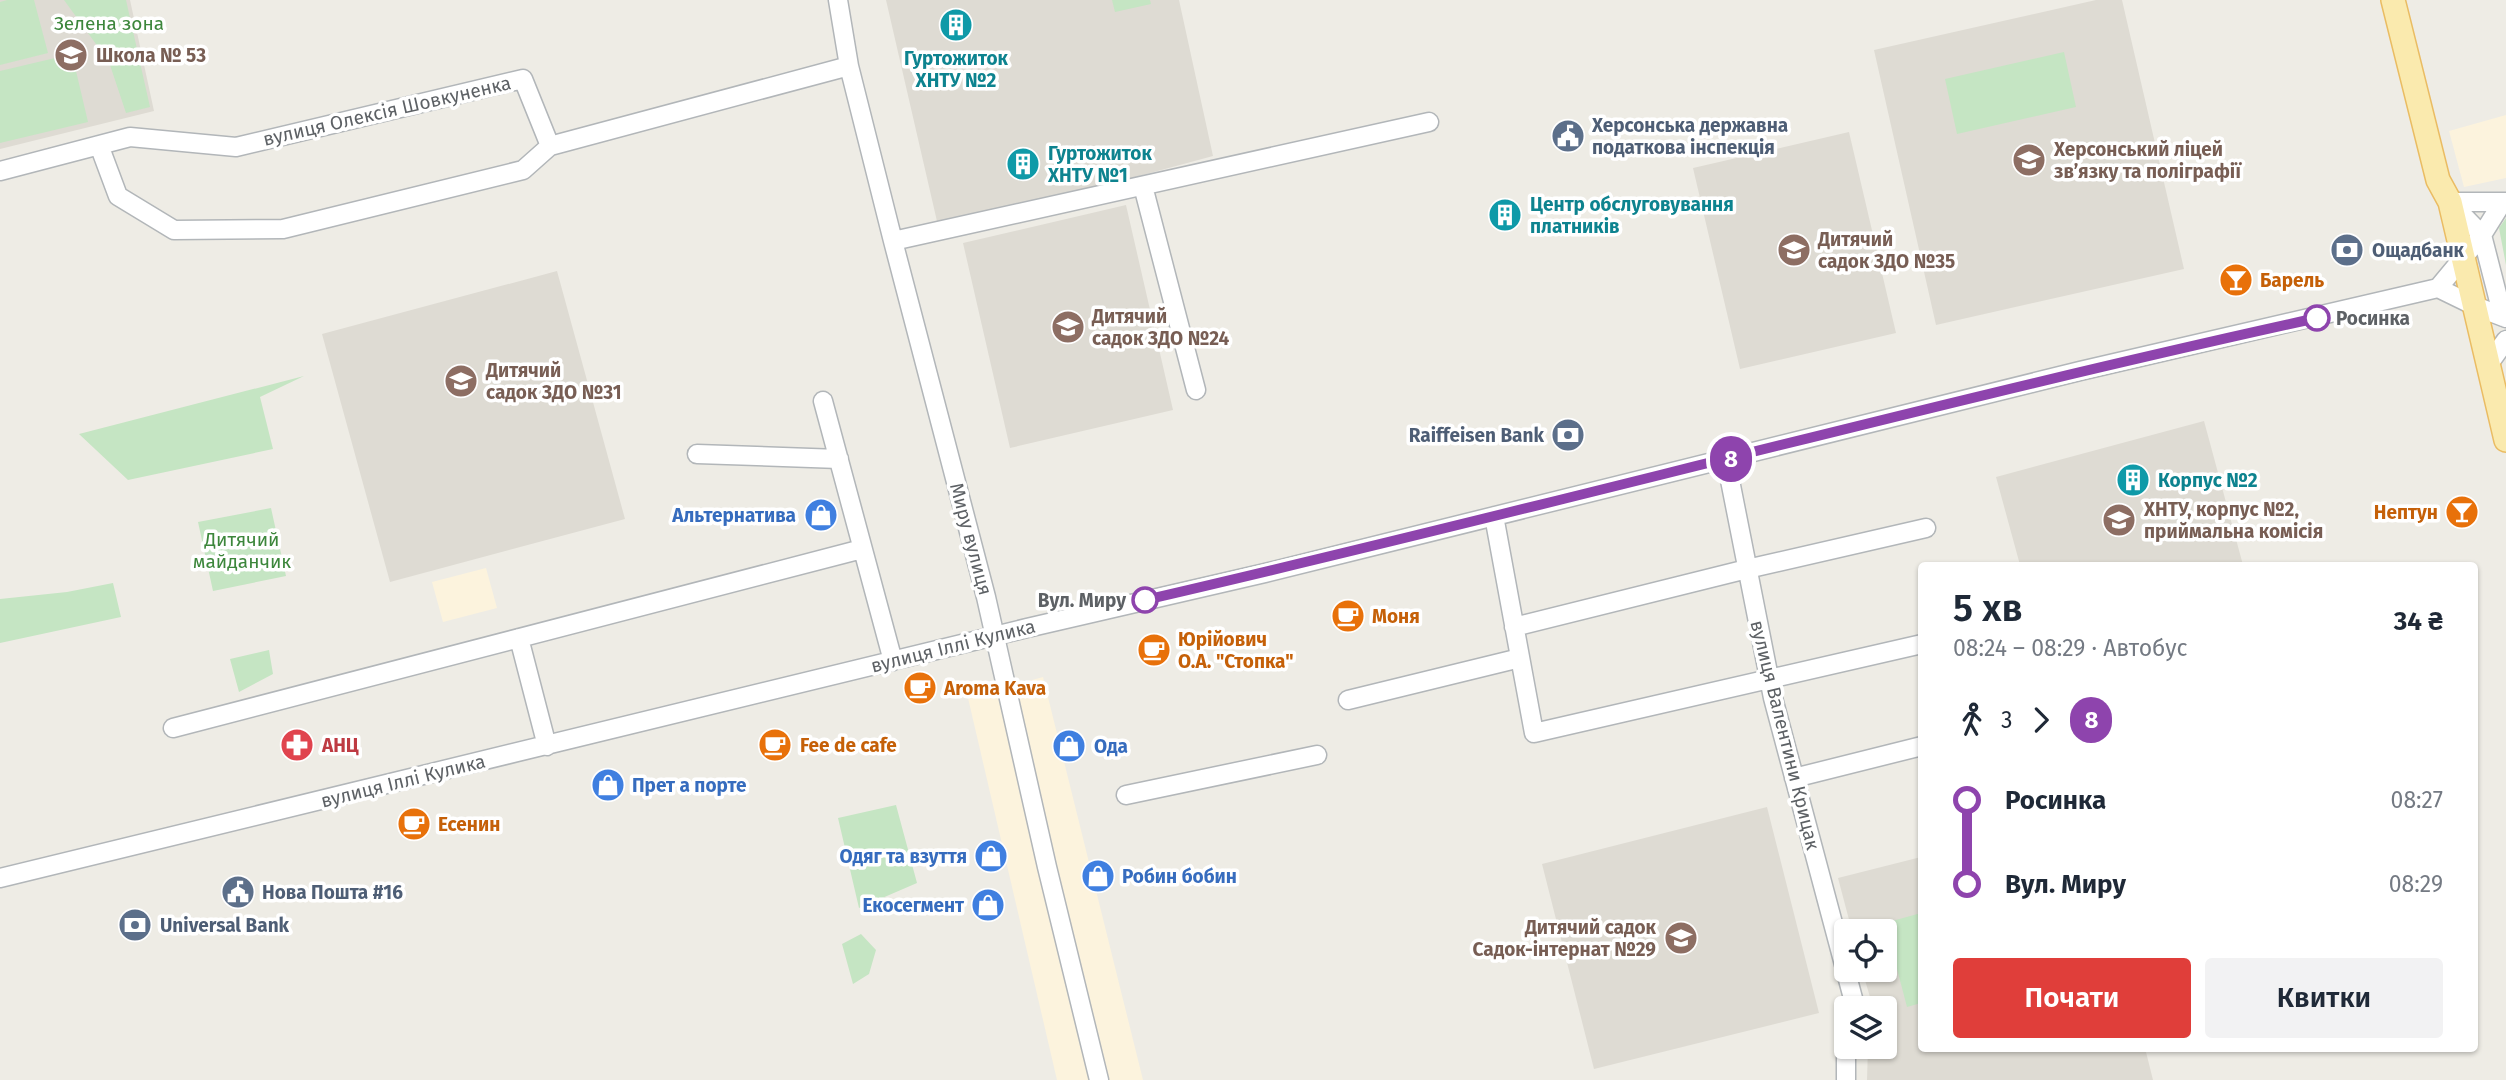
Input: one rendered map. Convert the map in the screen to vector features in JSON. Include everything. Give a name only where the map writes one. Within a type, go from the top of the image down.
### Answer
[{"type":"main road","points":[[2393,0],[2438,180],[2450,202],[2506,440]]},
{"type":"street","name":"Миру вулиця","points":[[838,0],[849,66],[995,635],[1047,867],[1099,1080]]},
{"type":"street","points":[[99,145],[118,196],[174,230],[283,229],[523,170],[550,146],[849,66]]},
{"type":"street","name":"вулиця Олексія Шовкуненка","points":[[0,171],[130,137],[236,147],[523,79],[550,146]]},
{"type":"street","points":[[893,241],[1429,122]]},
{"type":"street","points":[[1143,186],[1196,390]]},
{"type":"street","points":[[2450,202],[2504,202]]},
{"type":"street","points":[[2450,202],[2482,235],[2505,317]]},
{"type":"street","points":[[2504,202],[2482,235],[2438,288],[2505,317]]},
{"type":"street","name":"вулиця Іллі Кулика","points":[[0,878],[995,635],[1265,573],[2080,371],[2438,288]]},
{"type":"street","points":[[2488,365],[2506,340]]},
{"type":"street","points":[[823,401],[893,661]]},
{"type":"street","points":[[697,454],[838,459]]},
{"type":"street","name":"вулиця Валентини Крицак","points":[[1726,460],[1769,679],[1852,996]]},
{"type":"street","points":[[1494,516],[1534,733],[1918,645]]},
{"type":"street","points":[[1514,627],[1926,528]]},
{"type":"street","points":[[173,728],[862,549]]},
{"type":"street","points":[[519,638],[547,746]]},
{"type":"street","points":[[1348,700],[1520,658]]},
{"type":"street","points":[[1794,778],[1918,747]]},
{"type":"street","points":[[1126,795],[1317,755]]},
{"type":"street","points":[[1846,1059],[1846,1080]]},
{"type":"shaded area","name":"Школа № 53","points":[[0,0],[130,0],[154,111],[0,149]]},
{"type":"shaded area","points":[[886,0],[1179,0],[1213,156],[939,230]]},
{"type":"shaded area","name":"Херсонський ліцей зв’язку та поліграфії","points":[[2096,0],[2122,0],[2184,269],[1936,325],[1874,50]]},
{"type":"shaded area","points":[[2506,115],[2506,178],[2464,187],[2449,131]]},
{"type":"shaded area","name":"Дитячий садок ЗДО №35","points":[[1849,132],[1896,333],[1740,369],[1693,168]]},
{"type":"shaded area","name":"Дитячий садок ЗДО №24","points":[[1126,205],[1173,410],[1010,448],[963,243]]},
{"type":"shaded area","name":"Дитячий садок ЗДО №31","points":[[557,271],[625,519],[390,582],[322,334]]},
{"type":"shaded area","name":"ХНТУ, корпус №2, приймальна комісія","points":[[2204,421],[2242,562],[2019,562],[1996,477]]},
{"type":"shaded area","points":[[486,568],[497,608],[443,622],[432,582]]},
{"type":"shaded area","points":[[1043,677],[1143,1080],[1057,1080],[968,698]]},
{"type":"shaded area","name":"Дитячий садок Садок-інтернат №29","points":[[1767,807],[1819,1013],[1594,1069],[1542,864]]},
{"type":"shaded area","points":[[1918,858],[1918,1052],[2146,1052],[2153,1080],[1867,1080],[1868,1059],[1897,1059],[1897,996],[1870,996],[1866,982],[1897,982],[1897,919],[1849,919],[1838,878]]},
{"type":"green space","points":[[34,0],[48,53],[0,65],[0,2]]},
{"type":"green space","name":"Зелена зона","points":[[64,0],[126,0],[150,107],[126,113],[109,62]]},
{"type":"green space","points":[[1112,0],[1150,0],[1151,4],[1115,12]]},
{"type":"green space","points":[[2064,52],[2076,107],[1957,134],[1945,79]]},
{"type":"green space","points":[[72,54],[88,122],[0,143],[0,71]]},
{"type":"green space","points":[[2506,218],[2506,265],[2499,228]]},
{"type":"green space","points":[[304,376],[260,397],[273,449],[128,480],[79,434]]},
{"type":"green space","name":"Дитячий майданчик","points":[[271,508],[286,576],[213,591],[198,522]]},
{"type":"green space","points":[[113,583],[121,617],[0,643],[0,599],[67,592]]},
{"type":"green space","points":[[269,650],[273,674],[239,692],[230,659]]},
{"type":"green space","points":[[896,805],[917,883],[859,908],[838,818]]},
{"type":"green space","points":[[1918,914],[1918,1004],[1907,1007],[1897,969],[1897,920]]},
{"type":"green space","points":[[861,934],[876,950],[869,974],[853,984],[842,944]]},
{"type":"bus line","name":"8","points":[[1145,600],[1265,573],[2080,371],[2317,318]]},
{"type":"place","name":"Гуртожиток ХНТУ №2","points":[[956,25]]},
{"type":"place","name":"Школа № 53","points":[[71,55]]},
{"type":"place","name":"Херсонська державна податкова інспекція","points":[[1568,136]]},
{"type":"place","name":"Херсонський ліцей зв’язку та поліграфії","points":[[2029,160]]},
{"type":"place","name":"Гуртожиток ХНТУ №1","points":[[1023,164]]},
{"type":"place","name":"Центр обслуговування платників","points":[[1505,215]]},
{"type":"place","name":"Дитячий садок ЗДО №35","points":[[1794,250]]},
{"type":"place","name":"Ощадбанк","points":[[2347,250]]},
{"type":"place","name":"Барель","points":[[2236,280]]},
{"type":"place","name":"Росинка","points":[[2317,318]]},
{"type":"place","name":"Дитячий садок ЗДО №24","points":[[1068,327]]},
{"type":"place","name":"Дитячий садок ЗДО №31","points":[[461,381]]},
{"type":"place","name":"Raiffeisen Bank","points":[[1568,435]]},
{"type":"place","name":"Корпус №2","points":[[2133,480]]},
{"type":"place","name":"Нептун","points":[[2462,512]]},
{"type":"place","name":"Альтернатива","points":[[821,515]]},
{"type":"place","name":"ХНТУ, корпус №2, приймальна комісія","points":[[2119,520]]},
{"type":"place","name":"Вул. Миру","points":[[1145,600]]},
{"type":"place","name":"Моня","points":[[1348,616]]},
{"type":"place","name":"Юрійович О.А. \"Стопка\"","points":[[1154,650]]},
{"type":"place","name":"Aroma Kava","points":[[920,688]]},
{"type":"place","name":"АНЦ","points":[[297,745]]},
{"type":"place","name":"Fee de cafe","points":[[775,745]]},
{"type":"place","name":"Ода","points":[[1069,746]]},
{"type":"place","name":"Прет а порте","points":[[608,785]]},
{"type":"place","name":"Есенин","points":[[414,824]]},
{"type":"place","name":"Одяг та взуття","points":[[991,856]]},
{"type":"place","name":"Робин бобин","points":[[1098,876]]},
{"type":"place","name":"Нова Пошта #16","points":[[238,892]]},
{"type":"place","name":"Екосегмент","points":[[988,905]]},
{"type":"place","name":"Universal Bank","points":[[135,925]]},
{"type":"place","name":"Дитячий садок Садок-інтернат №29","points":[[1681,938]]}]
